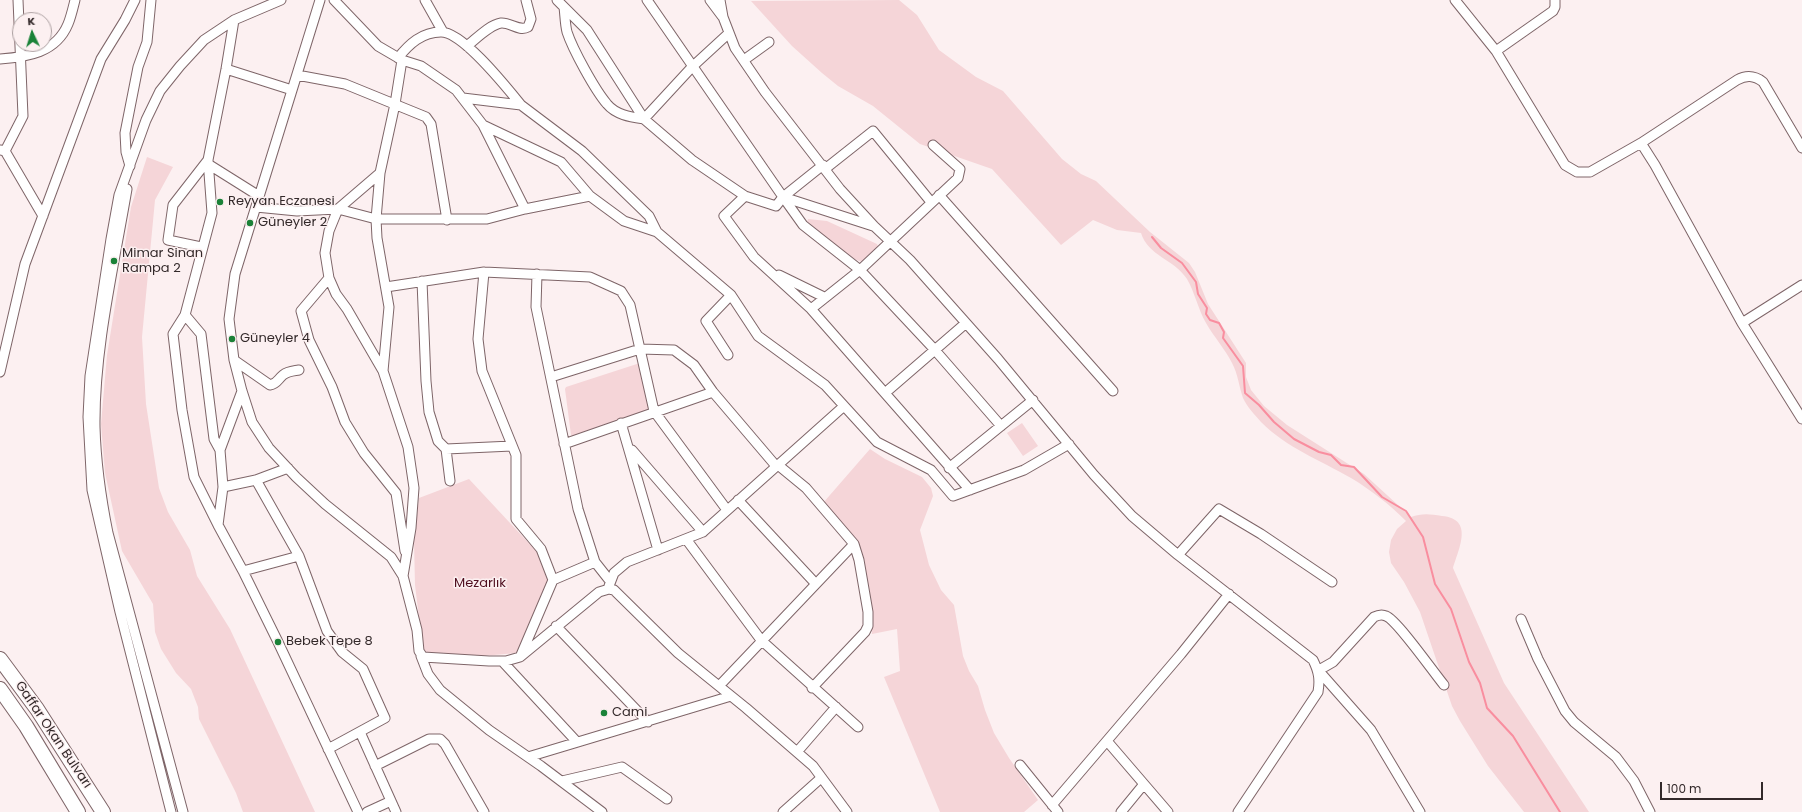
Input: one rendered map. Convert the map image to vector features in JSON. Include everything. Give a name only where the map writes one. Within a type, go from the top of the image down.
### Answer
[{"type":"highway","name":"Gaffar Okan Bulvarı","points":[[0,659],[37,709],[103,812]]},
{"type":"highway","name":"Gaffar Okan Bulvarı","points":[[0,689],[26,726],[78,812]]},
{"type":"street","points":[[18,0],[23,116],[2,151],[43,216]]},
{"type":"street","points":[[0,59],[36,55],[60,37],[68,24],[75,0]]},
{"type":"street","points":[[0,372],[25,264],[101,59],[125,20],[134,0]]},
{"type":"street","points":[[151,0],[147,42],[138,67],[125,133],[126,152],[130,165],[101,348],[95,427],[101,498],[108,533],[183,812]]},
{"type":"street","points":[[171,812],[98,522],[92,490],[88,417],[93,354],[119,195],[146,120],[160,91],[204,40],[234,20],[281,0]]},
{"type":"street","points":[[320,0],[235,274],[229,319],[234,360],[252,422],[269,448],[288,468],[325,504],[390,557],[403,576],[417,630],[419,651],[428,674],[440,690],[489,730],[562,781],[602,812]]},
{"type":"street","points":[[334,0],[378,46],[400,59],[421,66],[456,90],[482,125],[525,208]]},
{"type":"street","points":[[425,0],[443,32]]},
{"type":"street","points":[[467,46],[495,25],[500,23],[507,23],[523,29],[528,27],[531,19],[526,0]]},
{"type":"street","points":[[557,0],[587,30],[644,119],[692,160],[745,196],[776,206],[783,198],[873,131],[931,202]]},
{"type":"street","points":[[647,0],[803,226],[860,270],[934,349],[1001,426]]},
{"type":"street","points":[[710,0],[723,18]]},
{"type":"street","points":[[720,0],[723,18],[735,48],[765,92],[840,189],[874,226],[910,260],[1033,400],[1094,475],[1132,516],[1178,555],[1313,660],[1319,670],[1371,730],[1420,812]]},
{"type":"street","points":[[1455,0],[1496,51],[1554,148],[1570,170],[1584,173],[1590,172],[1641,143],[1737,80],[1747,76],[1753,76],[1763,82],[1802,148]]},
{"type":"street","points":[[1496,51],[1553,11],[1555,7],[1555,0]]},
{"type":"street","points":[[564,7],[567,31],[582,65],[608,105],[625,115],[644,119]]},
{"type":"street","points":[[234,20],[208,162],[212,213],[201,247],[185,315],[174,334],[182,410],[194,477],[243,571],[358,812]]},
{"type":"street","points":[[383,371],[389,307],[377,238],[376,219],[380,173],[395,104],[400,59],[406,47],[417,39],[429,33],[443,32],[462,41],[493,71],[521,105],[582,150],[649,216],[656,232]]},
{"type":"street","points":[[644,119],[692,67],[729,33]]},
{"type":"street","points":[[744,60],[769,42]]},
{"type":"street","points":[[226,69],[292,90]]},
{"type":"street","points":[[297,75],[345,84],[426,117],[432,124],[447,220]]},
{"type":"street","points":[[462,98],[521,105]]},
{"type":"street","points":[[482,125],[562,162],[590,196],[624,221],[656,232],[731,295],[758,336],[825,385],[877,442],[931,470],[953,496],[1024,470],[1069,444]]},
{"type":"street","points":[[1641,143],[1742,323],[1802,419]]},
{"type":"street","points":[[811,309],[824,297],[860,270],[958,178],[960,171],[933,145]]},
{"type":"street","points":[[208,162],[260,196]]},
{"type":"street","points":[[201,247],[168,240],[173,205],[208,162]]},
{"type":"street","points":[[380,173],[338,208],[329,231],[325,253],[329,278],[336,294],[347,309],[383,371],[408,447],[414,488],[411,528],[403,576]]},
{"type":"street","points":[[939,195],[1113,391]]},
{"type":"street","points":[[256,207],[297,211],[338,208],[376,219],[487,219],[525,208],[590,196]]},
{"type":"street","points":[[745,196],[724,216],[754,257],[811,309],[949,468],[970,490]]},
{"type":"street","points":[[783,198],[874,226]]},
{"type":"street","points":[[386,287],[484,272],[590,277],[622,291],[630,304],[654,411],[727,510]]},
{"type":"street","points":[[484,272],[478,339],[482,371],[516,455],[516,519],[541,549],[553,580]]},
{"type":"street","points":[[770,272],[824,297]]},
{"type":"street","points":[[537,274],[536,307],[564,444],[578,509],[596,562],[610,585],[678,653],[813,766],[847,812]]},
{"type":"street","points":[[329,278],[301,311],[307,332],[332,387],[344,422],[364,454],[396,493],[406,557]]},
{"type":"street","points":[[422,281],[426,382],[429,412],[438,441],[446,450],[450,482]]},
{"type":"street","points":[[1742,323],[1802,285]]},
{"type":"street","points":[[728,354],[706,321],[731,295]]},
{"type":"street","points":[[185,315],[201,334],[214,439],[220,450],[223,487],[218,525]]},
{"type":"street","points":[[885,393],[934,349],[966,323]]},
{"type":"street","points":[[551,376],[640,349],[674,350],[694,365],[713,392],[777,465],[806,488],[854,544],[860,560],[868,612],[868,626],[865,632],[812,688]]},
{"type":"street","points":[[234,360],[270,385],[276,383],[283,375],[291,371],[299,370]]},
{"type":"street","points":[[220,450],[242,391]]},
{"type":"street","points":[[564,444],[654,411],[713,392]]},
{"type":"street","points":[[949,468],[1033,400]]},
{"type":"street","points":[[421,656],[426,658],[502,661],[520,657],[556,626],[610,585],[620,566],[703,532],[844,406]]},
{"type":"street","points":[[622,423],[658,550]]},
{"type":"street","points":[[446,450],[512,446]]},
{"type":"street","points":[[630,447],[703,532]]},
{"type":"street","points":[[223,487],[256,480],[288,468]]},
{"type":"street","points":[[256,480],[299,556],[327,631],[342,652],[363,669],[385,718],[328,749]]},
{"type":"street","points":[[738,500],[816,584]]},
{"type":"street","points":[[1178,555],[1218,509],[1261,534],[1332,582]]},
{"type":"street","points":[[686,539],[762,640],[812,688],[858,727]]},
{"type":"street","points":[[719,686],[854,544]]},
{"type":"street","points":[[243,571],[299,556]]},
{"type":"street","points":[[520,657],[553,580],[596,562]]},
{"type":"street","points":[[1020,765],[1055,809],[1107,741],[1181,654],[1228,594]]},
{"type":"street","points":[[1319,670],[1333,662],[1374,617],[1383,615],[1388,617],[1403,633],[1444,685]]},
{"type":"street","points":[[1521,619],[1538,659],[1565,711],[1574,722],[1616,757],[1634,781],[1650,812]]},
{"type":"street","points":[[556,626],[648,722]]},
{"type":"street","points":[[502,661],[577,742]]},
{"type":"street","points":[[1238,812],[1318,692],[1320,681],[1319,670]]},
{"type":"street","points":[[528,757],[731,696]]},
{"type":"street","points":[[796,752],[836,707]]},
{"type":"street","points":[[360,732],[396,812]]},
{"type":"street","points":[[375,766],[429,740],[440,739],[445,744],[484,812]]},
{"type":"street","points":[[1107,741],[1168,812]]},
{"type":"street","points":[[562,781],[622,767],[667,800]]},
{"type":"street","points":[[783,812],[821,778]]},
{"type":"street","points":[[1121,812],[1144,784]]},
{"type":"street","points":[[368,812],[391,801]]},
{"type":"green space","points":[[899,0],[917,15],[939,50],[976,77],[1003,91],[1062,159],[1081,174],[1096,181],[1150,232],[1189,263],[1195,272],[1208,304],[1246,363],[1246,377],[1251,390],[1264,406],[1287,425],[1364,474],[1411,517],[1422,514],[1442,516],[1452,518],[1458,523],[1461,528],[1462,536],[1461,544],[1453,568],[1504,683],[1589,812],[1524,812],[1488,766],[1452,706],[1420,612],[1404,582],[1391,563],[1389,552],[1391,540],[1397,529],[1406,521],[1366,487],[1304,453],[1282,439],[1261,422],[1251,411],[1243,398],[1232,363],[1206,323],[1190,284],[1182,272],[1149,247],[1144,241],[1141,233],[1117,230],[1093,220],[1061,245],[992,169],[920,144],[873,106],[838,86],[822,73],[792,46],[751,1]]},
{"type":"green space","points":[[147,157],[173,167],[155,200],[142,337],[146,404],[159,488],[168,512],[190,550],[197,576],[230,629],[315,812],[243,812],[236,793],[199,719],[198,707],[191,689],[176,673],[161,649],[155,632],[153,604],[122,551],[105,473],[101,424],[107,355],[131,207]]},
{"type":"green space","points":[[808,219],[827,221],[877,244],[879,248],[864,262],[857,260],[834,245],[807,222]]},
{"type":"green space","points":[[643,362],[652,411],[579,439],[571,435],[565,389],[566,387]]},
{"type":"green space","points":[[1022,423],[1038,446],[1023,456],[1007,433]]},
{"type":"green space","points":[[870,449],[885,459],[922,477],[931,488],[933,496],[920,530],[929,565],[941,590],[954,605],[963,656],[969,671],[978,686],[994,733],[1038,800],[1024,812],[940,812],[884,677],[900,671],[897,629],[872,634],[864,559],[823,503]]},
{"type":"green space","name":"Mezarlık","points":[[469,479],[538,553],[549,583],[517,653],[482,656],[428,654],[423,650],[415,585],[414,541],[419,498]]},
{"type":"waterway","points":[[1152,237],[1161,248],[1182,263],[1196,282],[1198,294],[1207,308],[1206,314],[1210,320],[1219,323],[1224,332],[1223,338],[1243,366],[1245,393],[1259,405],[1274,422],[1294,439],[1319,452],[1331,455],[1341,465],[1354,467],[1382,497],[1406,511],[1423,537],[1435,584],[1451,609],[1469,662],[1480,683],[1487,708],[1513,736],[1560,812]]},
{"type":"place","name":"Reyyan Eczanesi","points":[[220,202]]},
{"type":"place","name":"Güneyler 2","points":[[250,223]]},
{"type":"place","name":"Mimar Sinan Rampa 2","points":[[114,261]]},
{"type":"place","name":"Güneyler 4","points":[[232,339]]},
{"type":"place","name":"Bebek Tepe 8","points":[[278,642]]},
{"type":"place","name":"Cami","points":[[604,713]]}]
